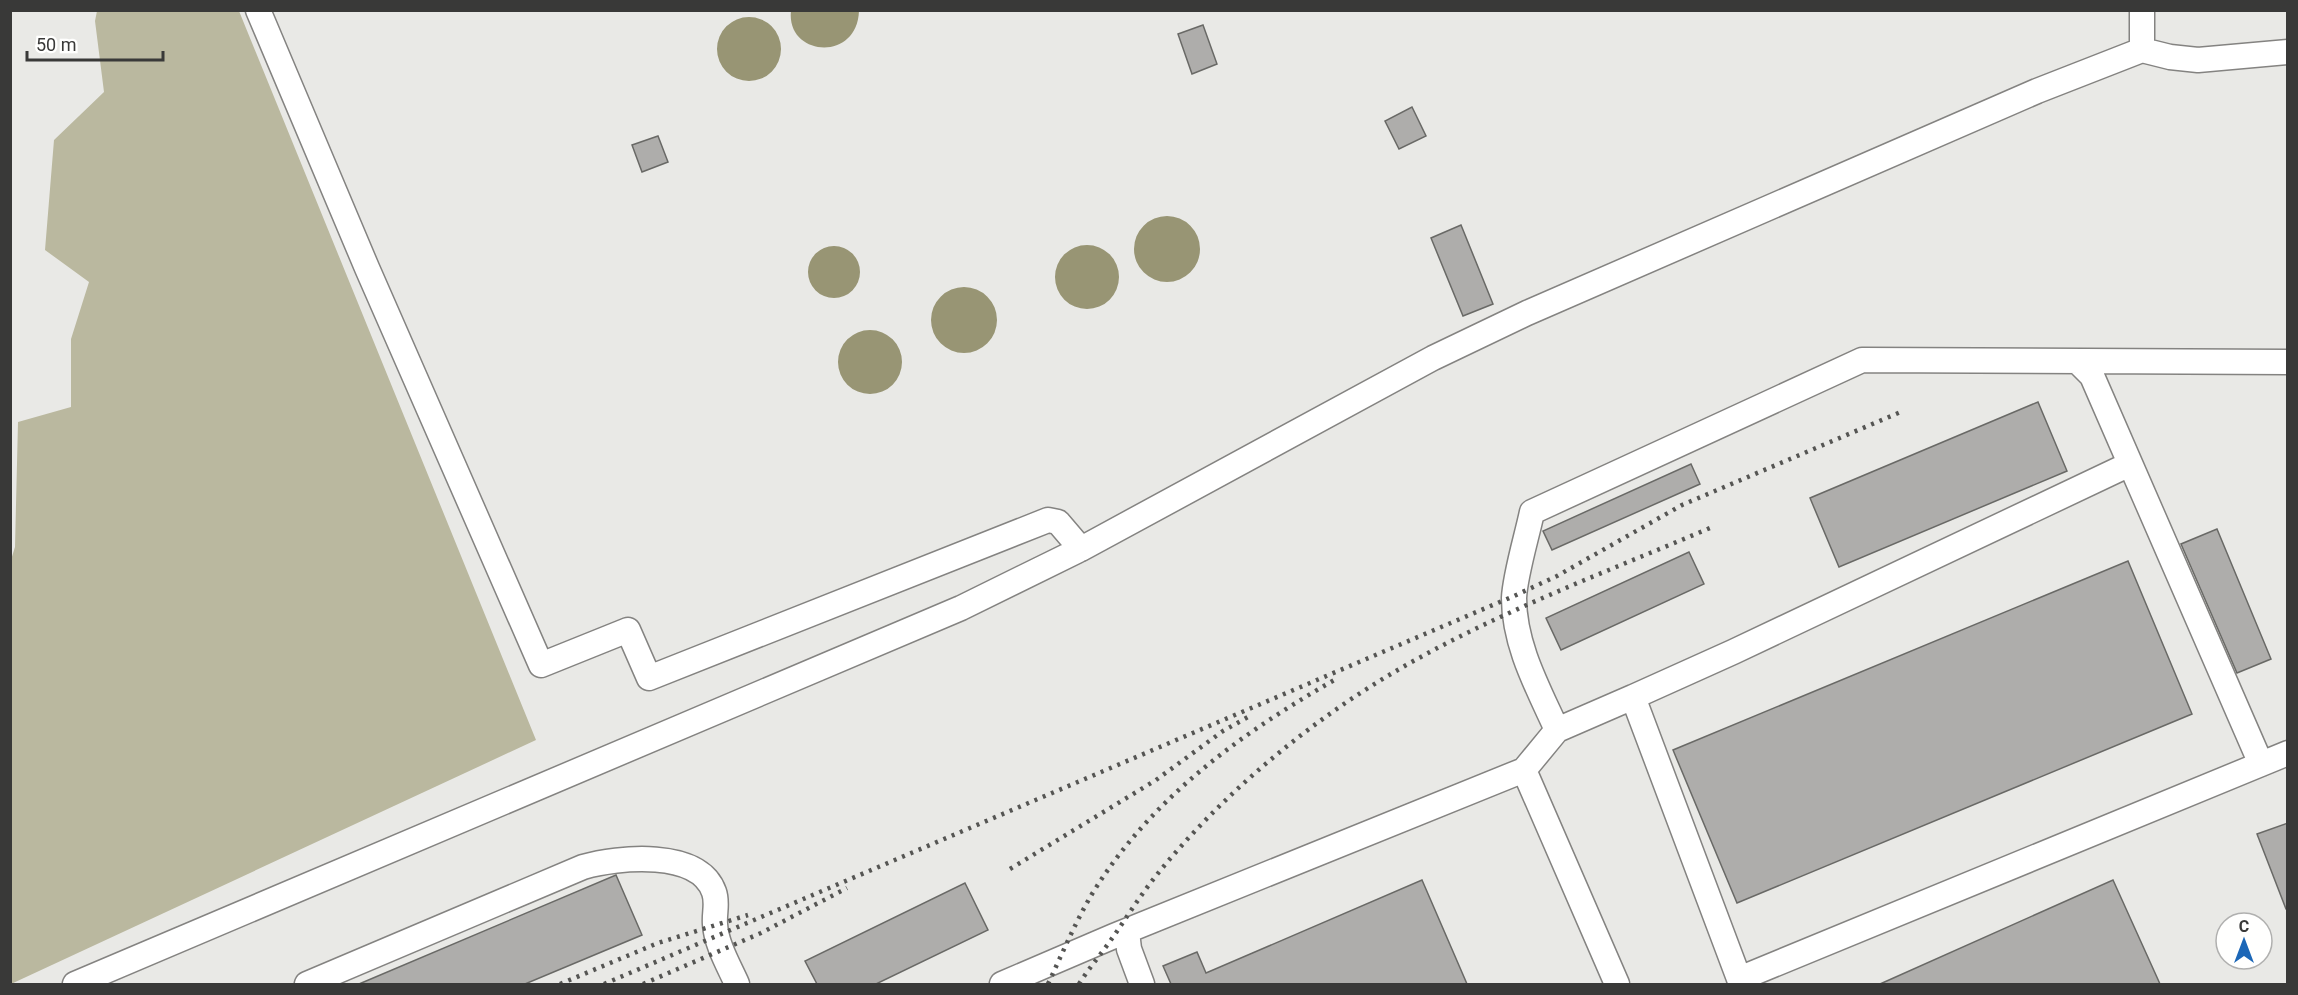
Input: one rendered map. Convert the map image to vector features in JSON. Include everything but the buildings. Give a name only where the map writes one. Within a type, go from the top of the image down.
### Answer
[{"type":"street","points":[[258,10],[371,279],[541,664],[628,630],[649,678],[1048,520],[1058,522],[1082,549]]},
{"type":"street","points":[[2142,10],[2142,50]]},
{"type":"street","points":[[75,984],[961,608],[1082,549],[1433,358],[1527,313],[2037,90],[2142,50],[2170,57],[2198,60],[2288,52]]},
{"type":"street","points":[[1557,730],[1525,657],[1515,623],[1514,596],[1532,512],[1862,360],[2288,362]]},
{"type":"street","points":[[2077,361],[2092,376],[2261,764]]},
{"type":"street","points":[[1002,984],[1524,770],[1557,730],[1733,652],[2130,464]]},
{"type":"street","points":[[1633,697],[1740,982],[2288,753]]},
{"type":"street","points":[[1524,770],[1614,984]]},
{"type":"street","points":[[308,984],[584,867],[613,860],[677,863],[701,873],[713,890],[716,900],[714,925],[737,984]]},
{"type":"street","points":[[1127,932],[1129,949],[1142,984]]},
{"type":"shaded area","points":[[97,11],[239,11],[536,740],[11,984],[10,563],[15,547],[18,422],[71,407],[71,339],[89,282],[45,250],[54,140],[104,92],[95,21]]},
{"type":"shaded area","points":[[791,11],[859,11],[855,28],[847,39],[835,46],[822,47],[810,44],[799,37],[792,26]]},
{"type":"shaded area","points":[[749,17],[761,19],[772,26],[779,37],[781,49],[779,61],[772,72],[761,79],[749,81],[737,79],[726,72],[719,61],[717,49],[719,37],[726,26],[737,19]]},
{"type":"shaded area","points":[[1167,216],[1179,219],[1190,226],[1197,237],[1200,249],[1197,261],[1190,272],[1179,279],[1167,282],[1155,279],[1144,272],[1137,261],[1134,249],[1137,237],[1144,226],[1155,219]]},
{"type":"shaded area","points":[[1081,245],[1093,245],[1110,254],[1117,265],[1119,277],[1117,289],[1110,300],[1093,309],[1081,309],[1069,304],[1060,295],[1055,283],[1055,271],[1060,259],[1069,250]]},
{"type":"shaded area","points":[[829,246],[839,246],[848,250],[856,258],[860,272],[856,286],[848,294],[839,298],[829,298],[820,294],[812,286],[808,277],[808,267],[812,258],[820,250]]},
{"type":"shaded area","points":[[964,287],[977,289],[992,302],[997,320],[995,333],[982,348],[964,353],[951,351],[936,338],[931,320],[933,307],[946,292]]},
{"type":"shaded area","points":[[864,330],[876,330],[893,339],[900,350],[902,362],[900,374],[893,385],[876,394],[864,394],[852,389],[843,380],[838,368],[838,356],[843,344],[852,335]]},
{"type":"railway","points":[[604,984],[1514,596],[1557,576],[1682,505],[1903,411]]},
{"type":"railway","points":[[1079,984],[1149,884],[1180,847],[1236,790],[1330,714],[1396,671],[1472,631],[1550,595],[1710,528]]},
{"type":"railway","points":[[1048,984],[1092,894],[1115,859],[1170,798],[1232,746],[1300,700],[1336,679]]},
{"type":"railway","points":[[1010,869],[1156,780],[1223,731],[1248,717]]},
{"type":"railway","points":[[643,984],[761,933],[847,888]]},
{"type":"railway","points":[[560,984],[658,943],[748,915]]}]
